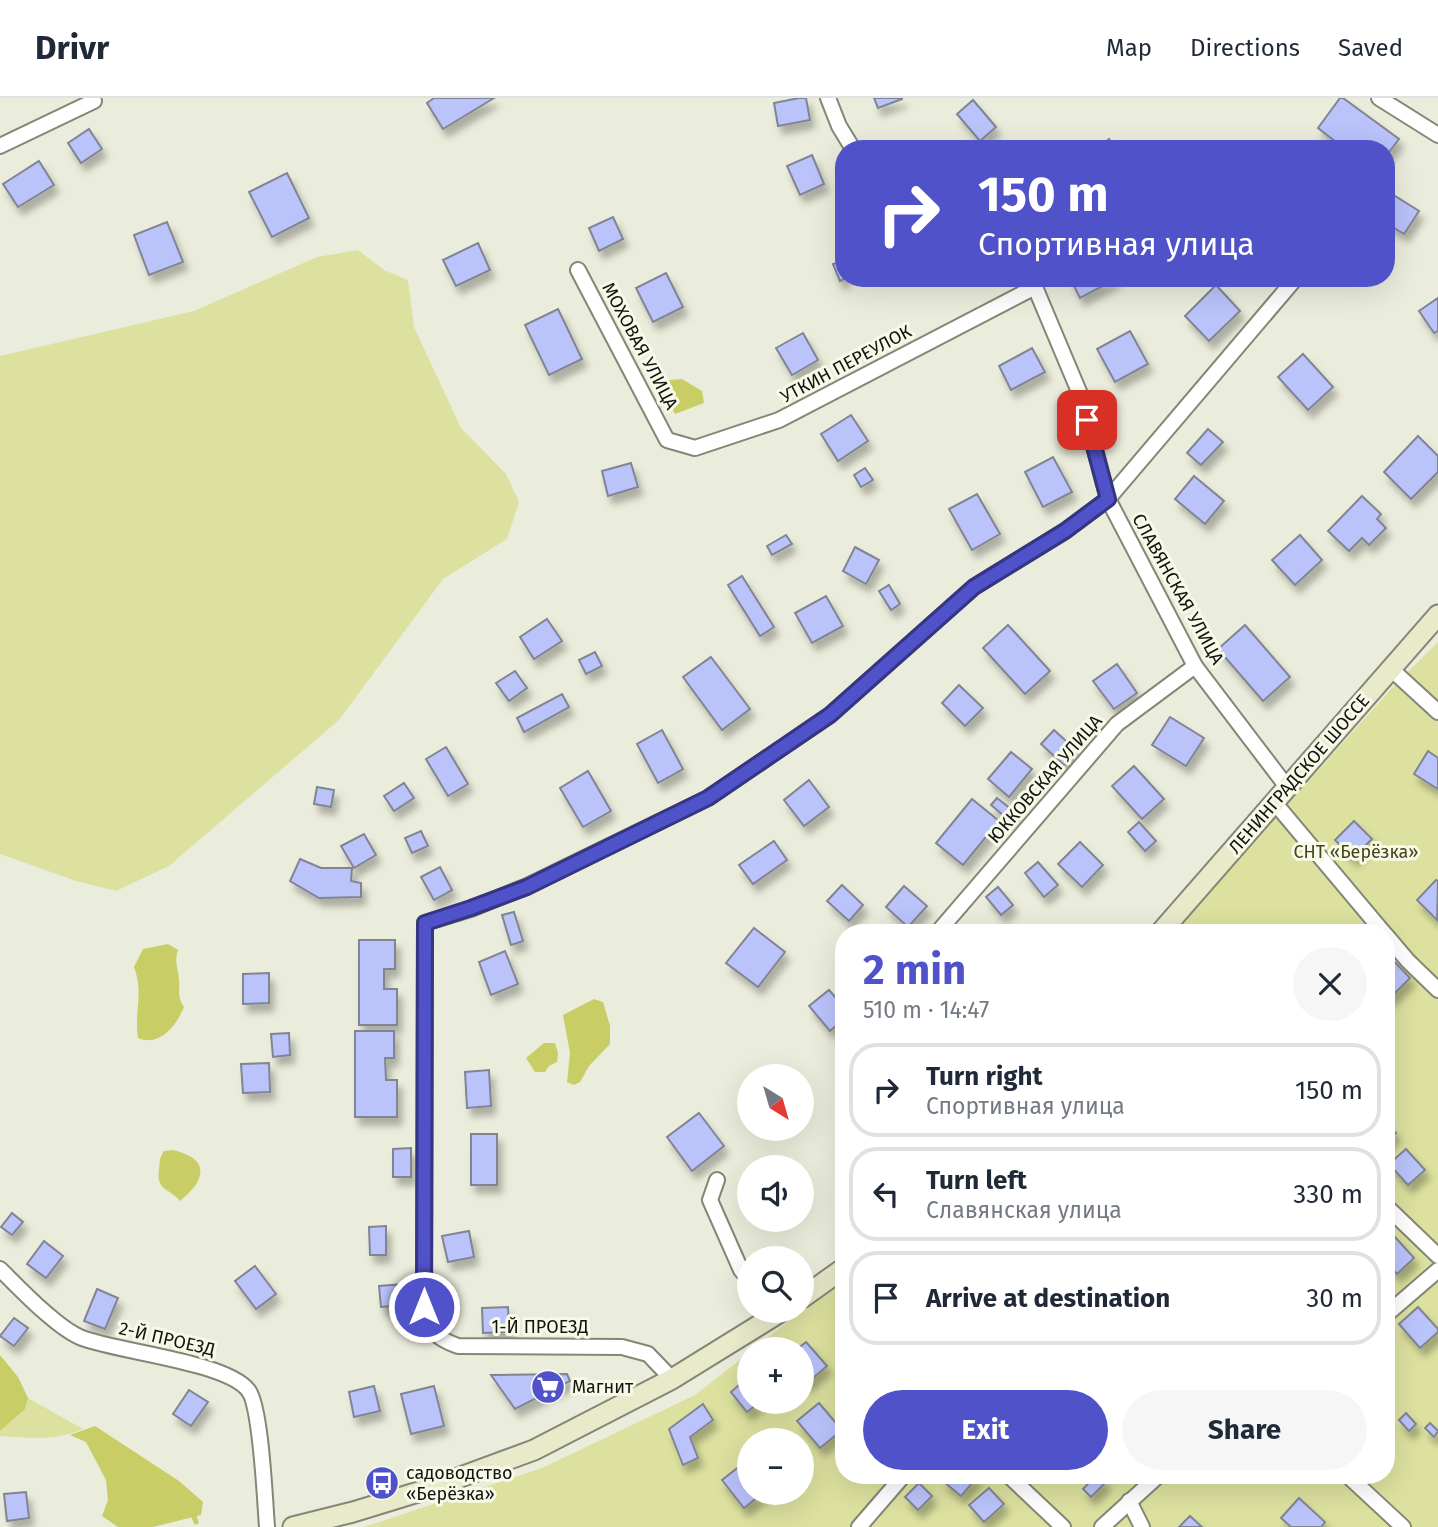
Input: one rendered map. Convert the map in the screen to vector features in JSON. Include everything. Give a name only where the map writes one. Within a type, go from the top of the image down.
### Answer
[{"type":"main road","name":"ЛЕНИНГРАДСКОЕ ШОССЕ","points":[[1168,924],[1438,615]]},
{"type":"main road","points":[[814,1289],[835,1274]]},
{"type":"main road","points":[[293,1527],[415,1493],[534,1450],[672,1379],[761,1323]]},
{"type":"street","points":[[828,98],[848,140]]},
{"type":"street","points":[[1380,98],[1438,135]]},
{"type":"street","points":[[0,146],[94,101]]},
{"type":"street","name":"МОХОВАЯ УЛИЦА","points":[[578,270],[667,440]]},
{"type":"street","name":"УТКИН ПЕРЕУЛОК","points":[[667,440],[695,448],[779,420],[1033,287]]},
{"type":"street","name":"СЛАВЯНСКАЯ УЛИЦА","points":[[1035,287],[1080,394],[1108,499],[1195,666],[1287,787]]},
{"type":"street","points":[[1108,499],[1288,287]]},
{"type":"street","name":"1-Й ПРОЕЗД","points":[[672,1379],[648,1354],[622,1347],[458,1346],[442,1340],[429,1325],[424,1307],[425,923],[527,887],[708,798],[830,715],[974,587],[1065,531],[1108,499]]},
{"type":"street","name":"ЮККОВСКАЯ УЛИЦА","points":[[945,924],[1117,724],[1195,666]]},
{"type":"street","points":[[1390,668],[1438,712]]},
{"type":"street","points":[[1274,802],[1377,924]]},
{"type":"street","points":[[1395,946],[1438,990]]},
{"type":"street","points":[[717,1180],[710,1199],[721,1230],[737,1262]]},
{"type":"street","points":[[1395,1215],[1438,1256]]},
{"type":"street","name":"2-Й ПРОЕЗД","points":[[0,1269],[24,1294],[79,1337],[222,1372],[249,1390],[257,1416],[267,1527]]},
{"type":"street","points":[[1395,1307],[1438,1270]]},
{"type":"street","points":[[859,1527],[896,1484]]},
{"type":"street","points":[[1018,1484],[1063,1527]]},
{"type":"street","points":[[1102,1527],[1148,1484]]},
{"type":"street","points":[[1357,1484],[1404,1527]]},
{"type":"street","points":[[1129,1501],[1142,1527]]},
{"type":"green space","points":[[358,250],[384,270],[408,280],[414,327],[461,428],[506,474],[519,502],[507,539],[443,579],[339,720],[169,866],[116,891],[76,881],[0,854],[0,356],[194,311],[317,257]]},
{"type":"green space","name":"СНТ «Берёзка»","points":[[1438,642],[1438,1527],[364,1527],[542,1468],[695,1395],[737,1362],[737,1414],[814,1414],[814,1337],[768,1337],[786,1323],[814,1323],[814,1302],[835,1285],[835,1484],[1395,1484],[1395,924],[1180,924],[1393,687]]},
{"type":"green space","points":[[28,1398],[83,1429],[53,1437],[0,1436],[0,1431],[25,1409]]},
{"type":"shaded area","points":[[682,379],[702,391],[704,403],[675,414],[657,381]]},
{"type":"shaded area","points":[[168,944],[178,950],[176,962],[179,994],[184,1007],[177,1021],[166,1033],[153,1040],[138,1038],[139,994],[134,967],[143,949]]},
{"type":"shaded area","points":[[594,999],[603,1002],[610,1026],[610,1044],[589,1066],[580,1082],[574,1085],[567,1082],[570,1053],[563,1015]]},
{"type":"shaded area","points":[[544,1043],[555,1043],[557,1062],[545,1072],[535,1072],[526,1058]]},
{"type":"shaded area","points":[[173,1150],[194,1159],[200,1171],[195,1185],[180,1201],[159,1181],[162,1153]]},
{"type":"shaded area","points":[[0,1355],[18,1377],[28,1398],[25,1409],[0,1431]]},
{"type":"shaded area","points":[[95,1426],[179,1481],[203,1502],[201,1515],[153,1527],[118,1527],[102,1516],[108,1500],[106,1480],[86,1442],[70,1435]]},
{"type":"building","points":[[434,98],[494,98],[443,129],[427,103]]},
{"type":"building","points":[[806,98],[810,120],[778,126],[774,103]]},
{"type":"building","points":[[874,98],[902,98],[902,99],[878,108]]},
{"type":"building","points":[[1340,98],[1343,98],[1399,139],[1395,144],[1395,140],[1333,140],[1318,128]]},
{"type":"building","points":[[973,100],[996,127],[979,140],[957,114]]},
{"type":"building","points":[[89,129],[102,149],[81,163],[68,143]]},
{"type":"building","points":[[812,155],[824,184],[800,195],[787,166]]},
{"type":"building","points":[[39,161],[54,185],[18,207],[3,184]]},
{"type":"building","points":[[287,173],[309,218],[272,237],[249,192]]},
{"type":"building","points":[[1395,196],[1419,211],[1404,234],[1395,228]]},
{"type":"building","points":[[613,217],[623,239],[599,251],[589,228]]},
{"type":"building","points":[[167,222],[183,262],[149,275],[134,235]]},
{"type":"building","points":[[478,243],[490,270],[456,286],[443,260]]},
{"type":"building","points":[[666,273],[683,307],[653,322],[636,288]]},
{"type":"building","points":[[1074,287],[1101,287],[1080,298]]},
{"type":"building","points":[[1214,287],[1218,287],[1240,311],[1209,341],[1185,316]]},
{"type":"building","points":[[1438,298],[1438,331],[1434,333],[1419,311]]},
{"type":"building","points":[[558,309],[582,359],[549,375],[525,325]]},
{"type":"building","points":[[1130,331],[1148,364],[1115,382],[1097,349]]},
{"type":"building","points":[[803,333],[818,360],[792,375],[776,348]]},
{"type":"building","points":[[1032,348],[1045,372],[1011,390],[999,366]]},
{"type":"building","points":[[1303,354],[1333,387],[1308,410],[1278,377]]},
{"type":"building","points":[[851,415],[868,441],[838,461],[821,434]]},
{"type":"building","points":[[1208,429],[1223,442],[1201,465],[1187,453]]},
{"type":"building","points":[[1418,436],[1438,456],[1438,472],[1411,499],[1384,472]]},
{"type":"building","points":[[1053,457],[1072,492],[1043,507],[1025,472]]},
{"type":"building","points":[[631,463],[638,487],[608,496],[602,471]]},
{"type":"building","points":[[865,468],[873,480],[861,487],[854,475]]},
{"type":"building","points":[[1194,476],[1224,501],[1205,524],[1175,499]]},
{"type":"building","points":[[977,494],[1000,534],[972,550],[949,509]]},
{"type":"building","points":[[1362,496],[1381,514],[1377,519],[1386,528],[1369,545],[1362,538],[1349,551],[1328,531]]},
{"type":"building","points":[[786,535],[792,544],[772,555],[767,546]]},
{"type":"building","points":[[1300,535],[1322,560],[1295,585],[1272,560]]},
{"type":"building","points":[[855,547],[879,560],[866,584],[843,571]]},
{"type":"building","points":[[742,576],[774,627],[760,636],[728,585]]},
{"type":"building","points":[[889,585],[900,604],[891,610],[879,591]]},
{"type":"building","points":[[826,596],[843,626],[812,643],[795,613]]},
{"type":"building","points":[[547,619],[562,641],[534,659],[520,637]]},
{"type":"building","points":[[1008,625],[1050,671],[1025,694],[983,648]]},
{"type":"building","points":[[1245,625],[1290,677],[1263,701],[1218,649]]},
{"type":"building","points":[[595,652],[602,666],[586,674],[579,660]]},
{"type":"building","points":[[711,657],[750,709],[722,730],[683,677]]},
{"type":"building","points":[[1117,664],[1137,693],[1114,709],[1093,681]]},
{"type":"building","points":[[515,671],[527,688],[509,701],[496,683]]},
{"type":"building","points":[[959,685],[983,708],[965,726],[942,703]]},
{"type":"building","points":[[562,694],[569,707],[524,732],[517,718]]},
{"type":"building","points":[[1170,717],[1204,738],[1186,766],[1152,745]]},
{"type":"building","points":[[662,730],[683,769],[658,783],[637,744]]},
{"type":"building","points":[[1054,730],[1077,751],[1064,765],[1041,744]]},
{"type":"building","points":[[446,747],[468,784],[448,796],[426,759]]},
{"type":"building","points":[[1428,751],[1438,758],[1438,789],[1414,774]]},
{"type":"building","points":[[1011,752],[1032,769],[1009,797],[988,779]]},
{"type":"building","points":[[1134,766],[1164,799],[1142,819],[1112,786]]},
{"type":"building","points":[[588,771],[611,811],[583,827],[560,788]]},
{"type":"building","points":[[809,780],[829,807],[804,826],[784,800]]},
{"type":"building","points":[[404,783],[414,798],[394,811],[384,796]]},
{"type":"building","points":[[317,787],[334,790],[331,807],[314,804]]},
{"type":"building","points":[[997,798],[1016,813],[1010,821],[991,805]]},
{"type":"building","points":[[972,799],[999,821],[963,865],[936,843]]},
{"type":"building","points":[[1354,821],[1372,839],[1353,858],[1335,840]]},
{"type":"building","points":[[1139,822],[1156,841],[1145,851],[1128,832]]},
{"type":"building","points":[[421,831],[428,846],[412,853],[405,838]]},
{"type":"building","points":[[364,834],[376,855],[354,868],[341,846]]},
{"type":"building","points":[[774,841],[787,860],[753,884],[739,865]]},
{"type":"building","points":[[1080,842],[1103,865],[1082,887],[1058,864]]},
{"type":"building","points":[[300,859],[321,868],[352,868],[351,881],[361,883],[361,897],[319,898],[290,881]]},
{"type":"building","points":[[1038,862],[1058,885],[1044,897],[1025,873]]},
{"type":"building","points":[[440,867],[452,890],[434,900],[421,877]]},
{"type":"building","points":[[1438,881],[1437,920],[1417,900]]},
{"type":"building","points":[[842,885],[863,905],[849,921],[827,901]]},
{"type":"building","points":[[904,886],[927,906],[911,924],[905,924],[886,907]]},
{"type":"building","points":[[998,887],[1013,905],[1001,915],[986,897]]},
{"type":"building","points":[[514,912],[523,941],[511,945],[502,915]]},
{"type":"building","points":[[754,928],[785,952],[758,987],[726,963]]},
{"type":"building","points":[[359,940],[395,940],[395,969],[384,969],[384,989],[397,989],[397,1025],[359,1025]]},
{"type":"building","points":[[505,951],[518,984],[491,995],[479,962]]},
{"type":"building","points":[[1395,962],[1410,978],[1395,993]]},
{"type":"building","points":[[269,973],[269,1003],[243,1004],[243,974]]},
{"type":"building","points":[[829,990],[835,997],[835,1027],[830,1031],[809,1006]]},
{"type":"building","points":[[355,1031],[394,1031],[394,1058],[385,1058],[386,1080],[397,1080],[397,1117],[355,1117]]},
{"type":"building","points":[[289,1033],[290,1055],[273,1057],[271,1034]]},
{"type":"building","points":[[269,1063],[270,1092],[243,1093],[241,1064]]},
{"type":"building","points":[[489,1070],[491,1106],[467,1108],[465,1072]]},
{"type":"building","points":[[699,1113],[724,1146],[692,1171],[667,1137]]},
{"type":"building","points":[[471,1134],[497,1134],[497,1185],[471,1185]]},
{"type":"building","points":[[411,1148],[411,1177],[393,1177],[393,1149]]},
{"type":"building","points":[[1406,1149],[1425,1170],[1408,1185],[1395,1171],[1395,1159]]},
{"type":"building","points":[[12,1213],[23,1222],[12,1235],[1,1227]]},
{"type":"building","points":[[386,1226],[386,1255],[370,1255],[369,1227]]},
{"type":"building","points":[[469,1231],[474,1257],[448,1262],[442,1236]]},
{"type":"building","points":[[1395,1237],[1414,1258],[1397,1274],[1395,1272]]},
{"type":"building","points":[[44,1241],[63,1256],[46,1278],[27,1264]]},
{"type":"building","points":[[255,1266],[276,1294],[256,1309],[235,1281]]},
{"type":"building","points":[[404,1284],[405,1305],[381,1307],[379,1286]]},
{"type":"building","points":[[97,1289],[118,1298],[105,1329],[84,1321]]},
{"type":"building","points":[[508,1307],[509,1332],[483,1333],[482,1308]]},
{"type":"building","points":[[1418,1307],[1438,1329],[1420,1348],[1399,1324]]},
{"type":"building","points":[[14,1318],[28,1328],[14,1346],[0,1336]]},
{"type":"building","points":[[814,1351],[827,1366],[814,1377]]},
{"type":"building","points":[[567,1374],[570,1381],[515,1409],[491,1375]]},
{"type":"building","points":[[374,1386],[380,1411],[354,1417],[349,1392]]},
{"type":"building","points":[[434,1386],[444,1426],[411,1434],[401,1394]]},
{"type":"building","points":[[737,1387],[737,1400],[731,1392]]},
{"type":"building","points":[[189,1390],[208,1402],[191,1426],[173,1414]]},
{"type":"building","points":[[819,1403],[835,1422],[835,1436],[820,1448],[814,1441],[814,1428],[803,1428],[797,1421],[806,1414],[814,1414],[814,1407]]},
{"type":"building","points":[[703,1404],[713,1420],[690,1437],[698,1458],[683,1465],[669,1429]]},
{"type":"building","points":[[1406,1413],[1416,1424],[1409,1431],[1399,1420]]},
{"type":"building","points":[[1430,1423],[1438,1431],[1434,1437],[1425,1428]]},
{"type":"building","points":[[737,1468],[737,1499],[722,1480]]},
{"type":"building","points":[[918,1484],[932,1496],[918,1510],[905,1497]]},
{"type":"building","points":[[947,1484],[971,1484],[961,1496]]},
{"type":"building","points":[[1088,1484],[1104,1484],[1091,1497],[1083,1489]]},
{"type":"building","points":[[989,1488],[1004,1504],[984,1522],[969,1505]]},
{"type":"building","points":[[26,1492],[29,1518],[7,1521],[4,1494]]},
{"type":"building","points":[[1299,1498],[1325,1522],[1321,1527],[1291,1527],[1281,1518]]},
{"type":"building","points":[[1190,1516],[1202,1527],[1179,1527]]},
{"type":"waterway","points":[[194,1517],[196,1522]]},
{"type":"place","name":"Магнит","points":[[548,1387]]},
{"type":"place","name":"садоводство «Берёзка»","points":[[382,1483]]},
{"type":"route","points":[[424,1307],[425,923],[527,887],[708,798],[830,715],[974,587],[1065,531],[1108,499],[1087,420]]}]
